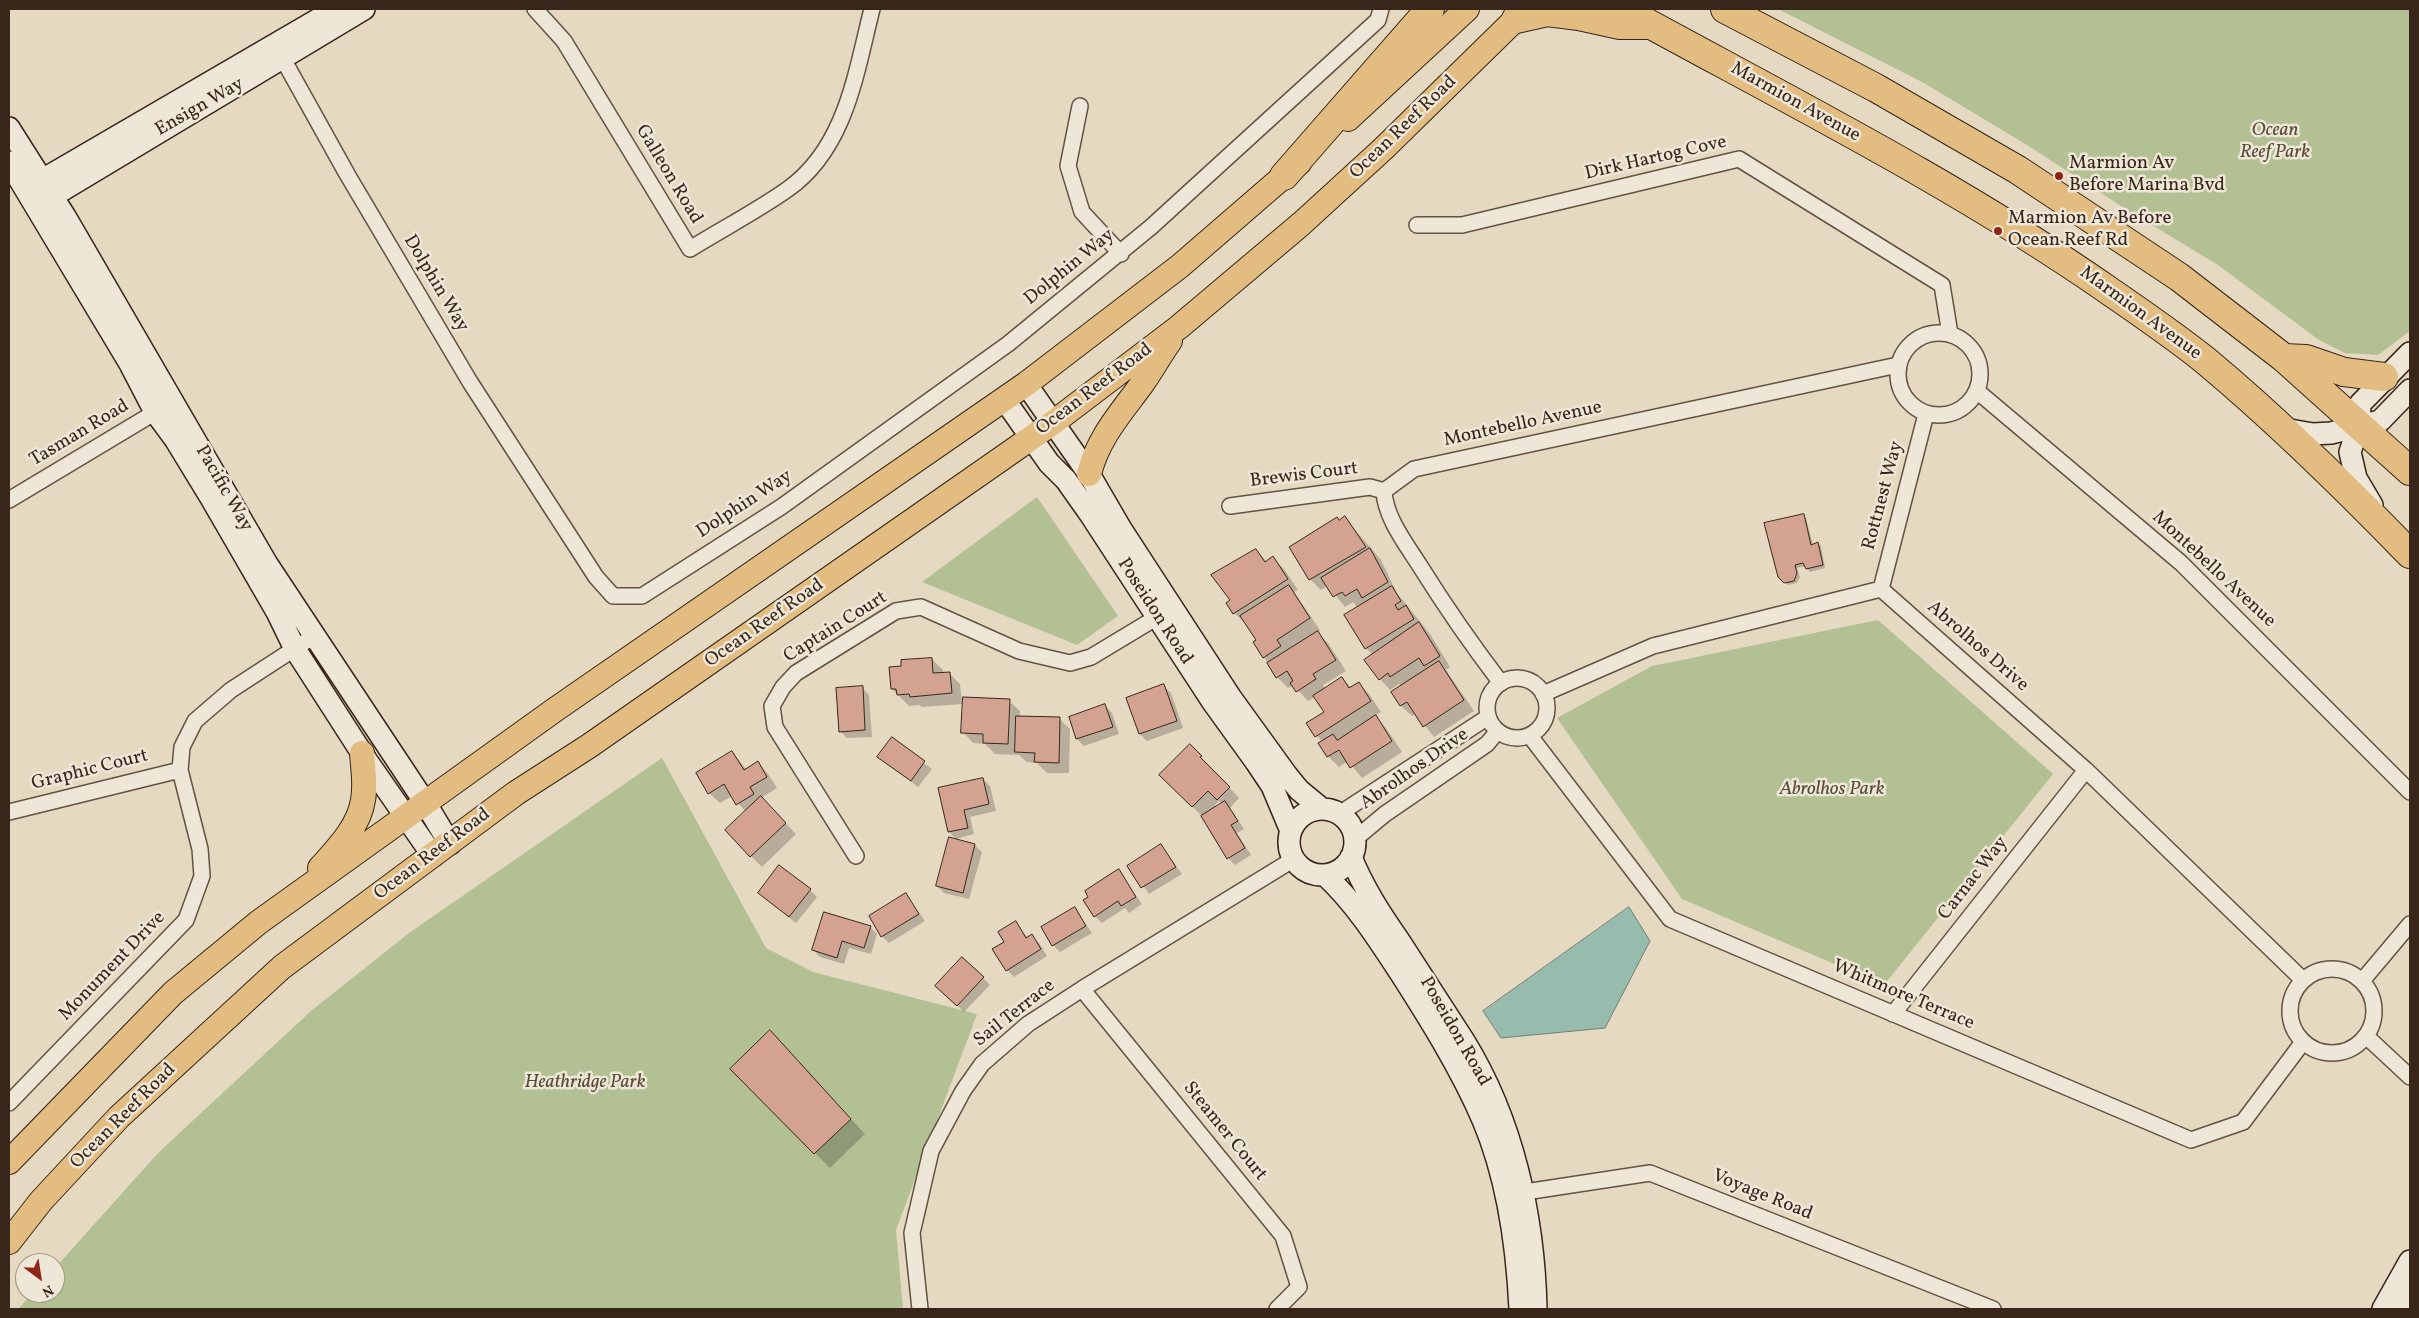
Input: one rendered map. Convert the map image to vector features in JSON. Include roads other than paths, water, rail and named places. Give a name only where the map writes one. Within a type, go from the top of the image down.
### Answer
[{"type":"highway","points":[[1284,176],[1430,9]]},
{"type":"highway","name":"Marmion Avenue","points":[[1622,9],[1816,114],[1998,218],[2073,266],[2205,360],[2284,430],[2410,554]]},
{"type":"highway","points":[[1725,9],[1876,88],[2026,175],[2179,277],[2284,358],[2410,471]]},
{"type":"highway","points":[[1521,14],[1547,12],[1579,16],[1620,25],[1651,25]]},
{"type":"highway","points":[[2284,358],[2306,359],[2344,372],[2384,377]]},
{"type":"highway","points":[[2410,440],[2410,446]]},
{"type":"main road","points":[[9,1162],[173,993],[259,922],[556,709],[1026,384],[1180,266],[1284,176],[1467,9]]},
{"type":"main road","name":"Ocean Reef Road","points":[[9,1242],[41,1201],[120,1118],[282,967],[516,793],[588,746],[1032,438],[1179,327],[1293,231],[1383,149],[1521,14]]},
{"type":"main road","points":[[1089,474],[1094,455],[1107,429],[1143,383],[1179,327]]},
{"type":"main road","points":[[296,896],[343,842],[362,808],[364,798],[362,753]]},
{"type":"street","name":"Ensign Way","points":[[279,52],[336,9]]},
{"type":"street","name":"Ensign Way","points":[[39,193],[279,52],[364,9]]},
{"type":"street","name":"Galleon Road","points":[[535,9],[564,41],[690,249],[789,188],[814,163],[833,138],[851,95],[872,9]]},
{"type":"street","name":"Dolphin Way","points":[[279,52],[347,174],[470,382],[596,577],[613,596],[642,596],[781,507],[1008,344],[1121,254],[1378,20],[1381,9]]},
{"type":"street","points":[[1080,106],[1068,166],[1082,212],[1121,254]]},
{"type":"street","name":"Pacific Way","points":[[9,128],[39,193],[163,407],[426,804],[441,850]]},
{"type":"street","name":"Dirk Hartog Cove","points":[[1417,225],[1462,224],[1738,159],[1942,284],[1950,334]]},
{"type":"street","name":"Pacific Way","points":[[9,162],[39,193]]},
{"type":"street","points":[[1926,334],[1950,334],[1964,340],[1973,350],[1979,364],[1980,378],[1977,390],[1969,402],[1957,411],[1943,415],[1926,414],[1913,407],[1903,397],[1898,383],[1898,365],[1903,351],[1913,341],[1926,334]]},
{"type":"street","points":[[2388,532],[2356,478],[2350,452],[2359,425],[2360,404],[2384,377],[2410,353]]},
{"type":"street","name":"Montebello Avenue","points":[[1384,490],[1414,470],[1898,365]]},
{"type":"street","name":"Poseidon Road","points":[[1026,384],[1089,474],[1212,702],[1272,786],[1291,831]]},
{"type":"street","name":"Montebello Avenue","points":[[1977,390],[2181,563],[2410,792]]},
{"type":"street","points":[[2284,430],[2314,434],[2344,432],[2359,425],[2380,421],[2410,390]]},
{"type":"street","name":"Poseidon Road","points":[[1004,399],[1049,462],[1076,494],[1286,774],[1299,790],[1330,812]]},
{"type":"street","name":"Pacific Way","points":[[163,407],[175,439],[278,612],[295,648],[406,818],[441,850]]},
{"type":"street","name":"Tasman Road","points":[[9,500],[163,407]]},
{"type":"street","name":"Rottnest Way","points":[[1881,589],[1926,414]]},
{"type":"street","name":"Brewis Court","points":[[1230,506],[1370,487],[1384,490]]},
{"type":"street","points":[[1384,490],[1387,508],[1404,540],[1462,632],[1501,682]]},
{"type":"street","points":[[1543,694],[1653,646],[1881,589]]},
{"type":"street","name":"Abrolhos Drive","points":[[1881,589],[2086,770],[2303,980]]},
{"type":"street","name":"Captain Court","points":[[856,856],[775,727],[772,706],[783,687],[796,673],[896,611],[921,607],[1019,651],[1070,663],[1091,657],[1165,613]]},
{"type":"street","name":"Monument Drive","points":[[9,1103],[186,920],[202,876],[200,849],[180,770],[182,747],[195,721],[231,690],[314,636]]},
{"type":"street","points":[[1512,678],[1525,679],[1535,684],[1543,694],[1547,708],[1546,718],[1538,730],[1530,736],[1521,739],[1511,738],[1498,732],[1488,717],[1487,704],[1489,696],[1501,682],[1512,678]]},
{"type":"street","name":"Abrolhos Drive","points":[[1330,812],[1488,717]]},
{"type":"street","name":"Abrolhos Drive","points":[[1353,848],[1385,814],[1487,744],[1498,732]]},
{"type":"street","name":"Whitmore Terrace","points":[[1530,736],[1670,919],[2191,1140],[2243,1122],[2303,1042]]},
{"type":"street","name":"Graphic Court","points":[[9,812],[180,770]]},
{"type":"street","name":"Carnac Way","points":[[1893,1014],[2086,770]]},
{"type":"street","points":[[1330,812],[1351,827],[1353,848],[1340,869],[1325,875],[1308,872],[1294,859],[1289,846],[1291,831],[1303,816],[1330,812]]},
{"type":"street","name":"Poseidon Road","points":[[1353,848],[1365,889],[1465,1043],[1485,1080],[1502,1122],[1515,1194],[1535,1280],[1536,1309]]},
{"type":"street","name":"Sail Terrace","points":[[920,1309],[912,1233],[931,1151],[963,1091],[982,1064],[1028,1024],[1294,859]]},
{"type":"street","name":"Poseidon Road","points":[[1325,875],[1360,912],[1442,1039],[1469,1089],[1484,1122],[1515,1194],[1515,1247],[1520,1309]]},
{"type":"street","points":[[2362,981],[2410,924]]},
{"type":"street","points":[[2330,969],[2344,970],[2362,981],[2370,992],[2374,1007],[2373,1021],[2366,1036],[2356,1046],[2342,1052],[2327,1053],[2313,1049],[2303,1042],[2294,1030],[2290,1016],[2291,1002],[2303,980],[2315,972],[2330,969]]},
{"type":"street","name":"Steamer Court","points":[[1082,989],[1283,1236],[1298,1287],[1277,1309]]},
{"type":"street","points":[[2366,1036],[2410,1077]]},
{"type":"street","name":"Voyage Road","points":[[1515,1194],[1650,1173],[1993,1309]]},
{"type":"street","points":[[2383,1309],[2410,1261]]},
{"type":"street","points":[[2402,1309],[2410,1294]]},
{"type":"place","name":"Marmion Av Before Marina Bvd","points":[[2059,176]]},
{"type":"place","name":"Marmion Av Before Ocean Reef Rd","points":[[1998,231]]},
{"type":"park label","name":"Ocean Reef Park","points":[[2275,143]]},
{"type":"park label","name":"Abrolhos Park","points":[[1832,791]]},
{"type":"park label","name":"Heathridge Park","points":[[585,1084]]}]
